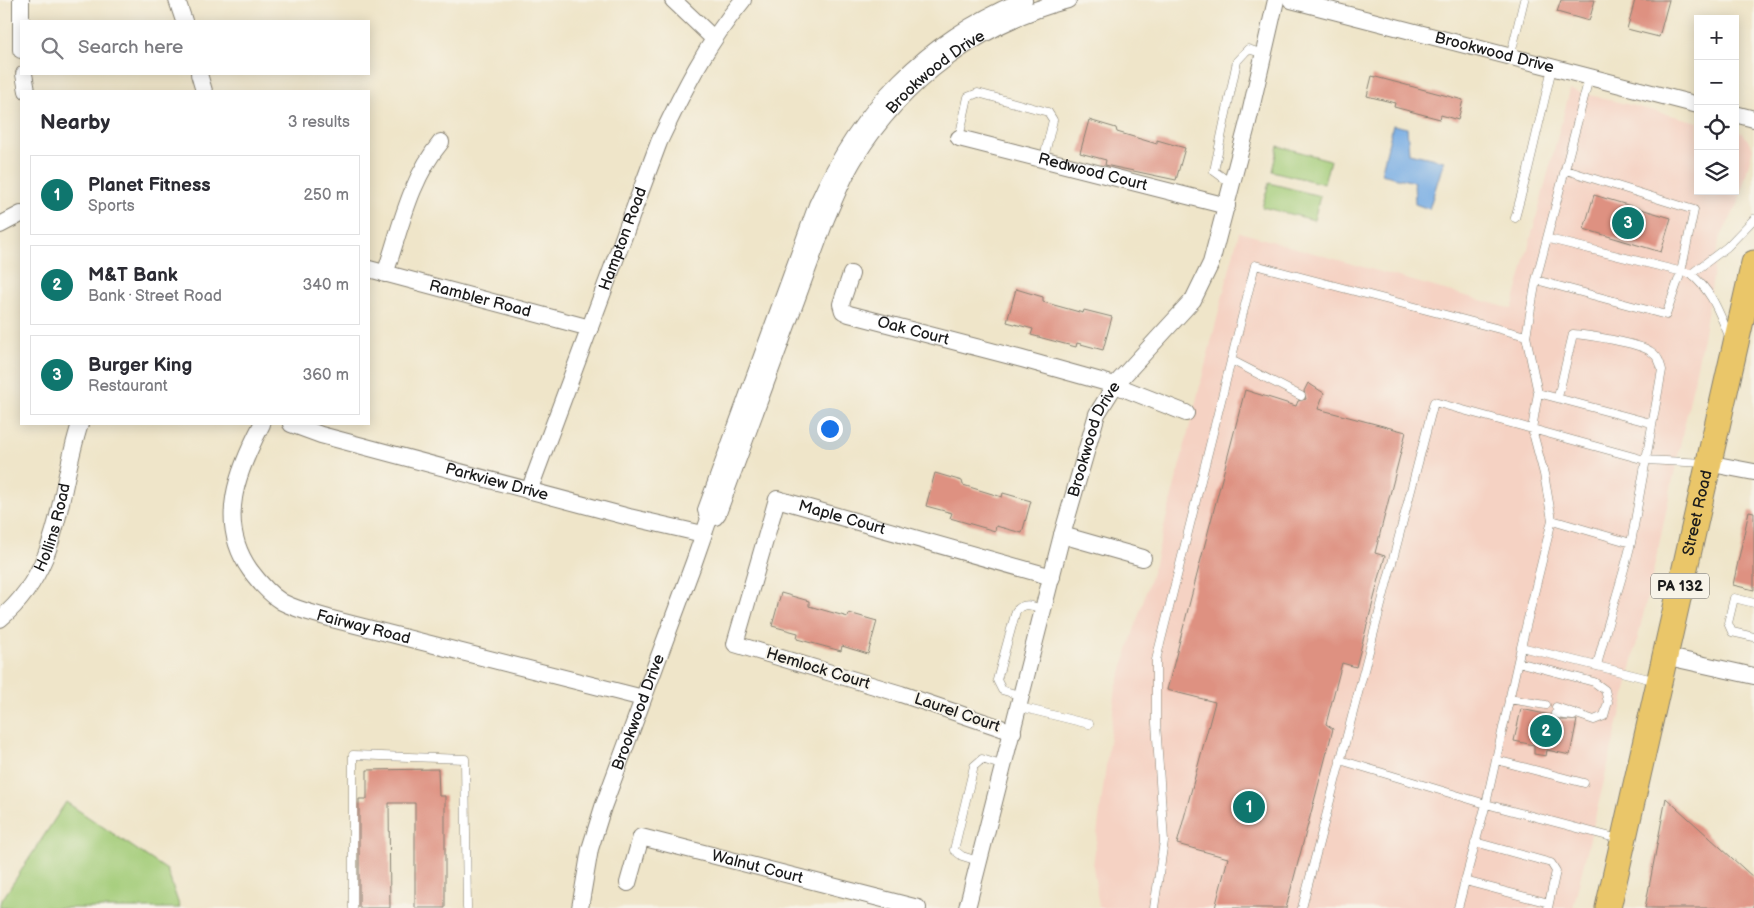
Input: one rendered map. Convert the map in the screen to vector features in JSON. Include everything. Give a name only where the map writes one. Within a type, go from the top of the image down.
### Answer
[{"type":"main road","name":"Street Road","points":[[1608,908],[1622,839],[1754,263]]},
{"type":"street","points":[[21,0],[21,20]]},
{"type":"street","points":[[177,0],[184,20]]},
{"type":"street","points":[[673,0],[713,38]]},
{"type":"street","name":"Hampton Road","points":[[529,491],[659,142],[680,98],[713,38],[743,0]]},
{"type":"street","name":"Brookwood Drive","points":[[580,908],[590,849],[706,527],[706,510],[817,205],[834,168],[848,144],[893,87],[920,62],[971,26],[1024,0]]},
{"type":"street","name":"Brookwood Drive","points":[[706,527],[718,513],[842,180],[870,137],[898,102],[924,77],[957,51],[999,26],[1030,12],[1068,0]]},
{"type":"street","name":"Brookwood Drive","points":[[967,908],[1062,535],[1097,414],[1115,385],[1193,300],[1211,263],[1227,206],[1276,0]]},
{"type":"street","name":"Brookwood Drive","points":[[1291,0],[1694,104]]},
{"type":"street","points":[[24,75],[27,90]]},
{"type":"street","points":[[199,75],[204,90]]},
{"type":"street","points":[[1739,115],[1754,119]]},
{"type":"street","name":"Redwood Court","points":[[959,138],[1044,158],[1227,206]]},
{"type":"street","points":[[377,272],[424,166],[441,142]]},
{"type":"street","points":[[0,225],[20,215]]},
{"type":"street","name":"Rambler Road","points":[[377,272],[590,328]]},
{"type":"street","name":"Oak Court","points":[[850,274],[841,304],[843,310],[849,314],[1115,385]]},
{"type":"street","points":[[1115,385],[1186,413]]},
{"type":"street","name":"Hollins Road","points":[[0,619],[30,589],[46,556],[80,425]]},
{"type":"street","name":"Fairway Road","points":[[262,425],[238,476],[232,506],[232,524],[236,542],[246,564],[257,580],[283,602],[332,619],[644,698]]},
{"type":"street","name":"Parkview Drive","points":[[294,425],[321,435],[529,491],[706,527]]},
{"type":"street","points":[[1708,463],[1754,472]]},
{"type":"street","name":"Maple Court","points":[[735,644],[777,499],[1052,577]]},
{"type":"street","points":[[1062,535],[1143,558]]},
{"type":"street","name":"Hemlock Court","points":[[735,644],[901,694]]},
{"type":"street","points":[[1664,656],[1754,676]]},
{"type":"street","name":"Laurel Court","points":[[901,694],[1013,732]]},
{"type":"street","name":"Walnut Court","points":[[628,883],[641,836],[918,908]]},
{"type":"lane","points":[[1510,58],[1524,0]]},
{"type":"lane","points":[[1232,184],[1214,171],[1237,61],[1248,49],[1264,54]]},
{"type":"lane","points":[[1515,218],[1552,68]]},
{"type":"lane","points":[[1458,908],[1486,804],[1552,520],[1544,474],[1532,429],[1538,393],[1526,336],[1536,280],[1549,239],[1589,78]]},
{"type":"lane","points":[[959,138],[968,97],[978,93],[1048,112],[1053,120],[1044,158]]},
{"type":"lane","points":[[1536,280],[1666,315],[1681,272],[1694,210],[1566,170]]},
{"type":"lane","points":[[1691,274],[1727,247],[1754,220]]},
{"type":"lane","points":[[1549,239],[1691,274],[1706,288],[1715,301],[1734,349]]},
{"type":"lane","points":[[1154,908],[1164,841],[1156,723],[1156,660],[1255,265],[1526,336]]},
{"type":"lane","points":[[1558,397],[1573,334],[1587,334],[1649,350],[1659,359],[1662,370],[1631,543],[1621,587],[1605,630],[1597,666]]},
{"type":"lane","points":[[1231,360],[1301,396]]},
{"type":"lane","points":[[1538,393],[1651,423]]},
{"type":"lane","points":[[1302,908],[1434,402],[1645,460],[1708,463]]},
{"type":"lane","points":[[1552,520],[1631,543]]},
{"type":"lane","points":[[1754,603],[1734,598],[1728,623],[1732,632],[1754,637]]},
{"type":"lane","points":[[1044,610],[1026,604],[1020,606],[1016,611],[998,680],[1002,690],[1021,701],[1089,724]]},
{"type":"lane","points":[[1521,647],[1659,682]]},
{"type":"lane","points":[[1518,662],[1594,682],[1605,690],[1608,702],[1604,716],[1594,720],[1555,711]]},
{"type":"lane","points":[[1509,699],[1546,708]]},
{"type":"lane","points":[[353,908],[352,755],[465,760],[467,908]]},
{"type":"lane","points":[[978,862],[962,856],[954,850],[974,766],[982,759],[1004,766]]},
{"type":"lane","points":[[1340,760],[1486,804],[1622,839]]},
{"type":"lane","points":[[1496,760],[1584,783]]},
{"type":"lane","points":[[1465,881],[1549,905],[1556,871],[1551,862],[1475,842]]},
{"type":"shaded area","points":[[1570,90],[1694,121],[1694,195],[1739,195],[1739,132],[1743,133],[1753,148],[1738,204],[1719,240],[1704,333],[1657,554],[1573,908],[1099,908],[1093,866],[1116,688],[1155,563],[1239,232],[1512,309]]},
{"type":"green space","points":[[1278,146],[1330,160],[1324,184],[1272,171]]},
{"type":"green space","points":[[1269,183],[1320,196],[1314,220],[1262,207]]},
{"type":"green space","points":[[66,802],[167,870],[180,908],[0,908],[0,903]]},
{"type":"water","points":[[1393,125],[1407,128],[1409,153],[1444,161],[1429,209],[1415,204],[1414,182],[1381,174]]},
{"type":"building","points":[[1561,0],[1595,0],[1589,21],[1557,12]]},
{"type":"building","points":[[1635,0],[1669,0],[1659,37],[1627,29]]},
{"type":"building","points":[[1372,76],[1463,100],[1458,120],[1441,115],[1440,119],[1394,107],[1395,103],[1367,96]]},
{"type":"building","points":[[1089,120],[1116,128],[1117,132],[1157,144],[1157,140],[1185,148],[1176,180],[1105,165],[1106,160],[1080,153]]},
{"type":"building","points":[[1594,195],[1671,218],[1661,252],[1584,229]]},
{"type":"building","points":[[1016,289],[1043,297],[1043,302],[1083,313],[1084,310],[1112,317],[1103,350],[1077,343],[1076,347],[1031,335],[1033,329],[1007,322]]},
{"type":"building","points":[[1308,383],[1324,393],[1318,409],[1406,432],[1375,553],[1385,556],[1356,667],[1342,663],[1326,724],[1333,729],[1286,908],[1215,908],[1228,858],[1177,844],[1215,702],[1167,690],[1245,390],[1296,406],[1298,401],[1306,399],[1304,391]]},
{"type":"building","points":[[935,473],[962,481],[963,485],[1002,497],[1003,493],[1031,501],[1022,533],[996,526],[995,531],[950,518],[952,513],[926,506]]},
{"type":"building","points":[[1749,511],[1754,512],[1754,590],[1733,585]]},
{"type":"building","points":[[781,593],[809,601],[809,606],[848,617],[849,613],[877,621],[868,654],[842,646],[841,651],[797,639],[798,633],[772,626]]},
{"type":"building","points":[[1521,709],[1550,715],[1554,720],[1577,720],[1570,755],[1547,750],[1546,756],[1534,754],[1534,745],[1514,741]]},
{"type":"building","points":[[438,769],[439,796],[445,796],[445,908],[415,908],[415,803],[389,803],[390,908],[359,908],[359,799],[367,799],[367,770]]},
{"type":"building","points":[[1666,798],[1754,878],[1754,908],[1645,908]]},
{"type":"place","name":"Burger King","points":[[1628,223]]},
{"type":"place","name":"M&T Bank","points":[[1546,731]]},
{"type":"place","name":"Planet Fitness","points":[[1249,807]]}]
